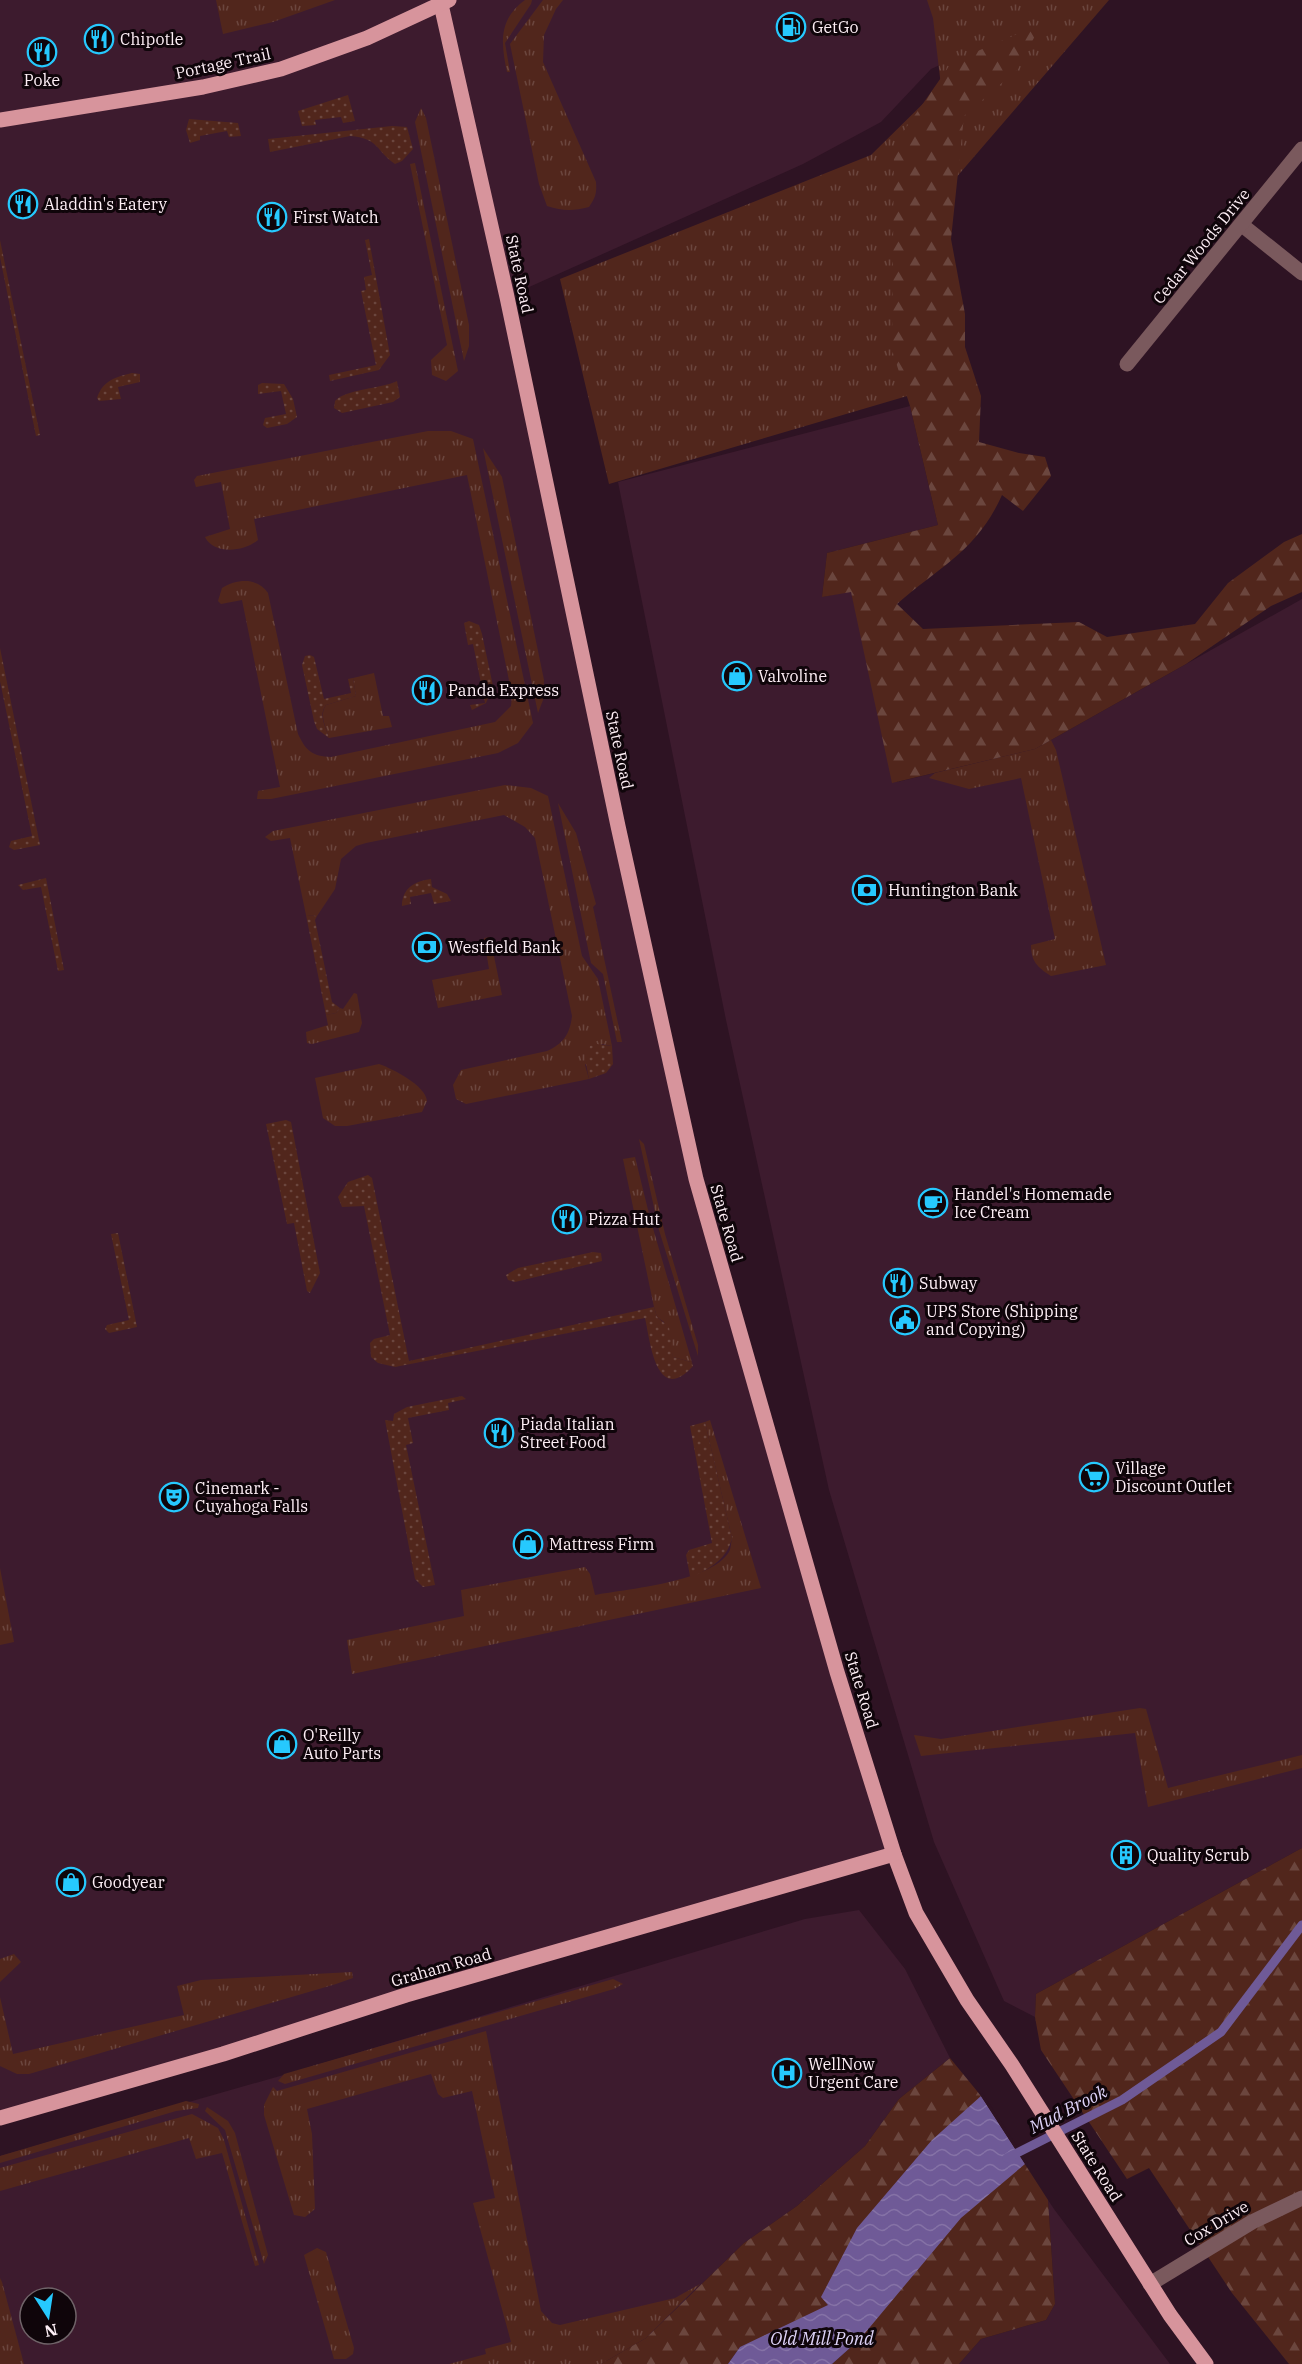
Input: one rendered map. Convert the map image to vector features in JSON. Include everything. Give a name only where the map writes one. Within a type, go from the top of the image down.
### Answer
[{"type":"main road","name":"Portage Trail","points":[[0,120],[203,87],[262,74],[367,38],[444,1]]},
{"type":"main road","name":"State Road","points":[[444,1],[618,826],[696,1179],[834,1662],[894,1854],[916,1913],[967,2000],[1012,2065],[1150,2284],[1206,2364]]},
{"type":"main road","name":"Graham Road","points":[[0,2118],[223,2054],[417,1992],[894,1854]]},
{"type":"street","name":"Cedar Woods Drive","points":[[1127,364],[1302,149]]},
{"type":"street","points":[[1242,225],[1302,273]]},
{"type":"street","name":"Cox Drive","points":[[1150,2284],[1252,2222],[1302,2198]]},
{"type":"shaded area","points":[[0,0],[1083,0],[931,69],[881,122],[803,164],[507,297],[696,1179],[894,1854],[0,2118]]},
{"type":"shaded area","points":[[910,406],[938,525],[827,553],[822,597],[851,591],[897,782],[1035,749],[1302,599],[1302,1848],[1036,1994],[1035,2017],[1004,2001],[934,1842],[829,1490],[726,1020],[618,482]]},
{"type":"shaded area","points":[[859,1910],[905,1969],[950,2058],[899,2099],[865,2146],[797,2206],[744,2243],[646,2338],[601,2364],[0,2364],[0,2156],[280,2076],[805,1919]]},
{"type":"shaded area","points":[[1048,2200],[1170,2364],[959,2364],[981,2339],[1046,2320],[1055,2304]]},
{"type":"green space","points":[[216,0],[335,0],[273,22],[223,34]]},
{"type":"green space","points":[[525,0],[532,0],[531,4],[505,43],[510,72],[507,72],[503,51],[506,24],[516,8]]},
{"type":"green space","points":[[543,0],[563,0],[556,9],[544,35],[543,62],[596,182],[594,198],[589,207],[573,210],[547,206],[539,184],[510,44]]},
{"type":"green space","points":[[927,0],[1109,0],[948,187],[948,384],[609,484],[560,279],[871,155],[941,86],[933,18]]},
{"type":"green space","points":[[1041,24],[1018,69],[964,116],[951,239],[965,314],[965,347],[981,396],[979,442],[1019,453],[1045,457],[1051,476],[1023,511],[1002,495],[992,514],[969,544],[897,604],[923,629],[1079,622],[1107,637],[1195,624],[1228,583],[1284,542],[1302,534],[1302,592],[1271,606],[1186,664],[1035,749],[892,783],[851,592],[822,597],[827,553],[938,525],[910,406],[892,350],[894,145],[952,62]]},
{"type":"green space","points":[[348,95],[355,121],[343,123],[341,117],[315,120],[316,125],[302,126],[298,111]]},
{"type":"green space","points":[[421,108],[426,118],[469,325],[469,346],[464,361],[415,122]]},
{"type":"green space","points":[[189,119],[238,123],[241,136],[229,137],[227,131],[200,136],[200,140],[190,143],[186,130]]},
{"type":"green space","points":[[392,126],[407,127],[413,149],[402,161],[395,164],[372,142],[350,136],[270,152],[268,139]]},
{"type":"green space","points":[[415,163],[458,371],[446,381],[432,375],[431,360],[447,345],[410,164]]},
{"type":"green space","points":[[369,239],[390,355],[379,370],[330,381],[329,375],[376,365],[361,291],[366,290],[364,277],[372,275],[365,240]]},
{"type":"green space","points":[[0,240],[40,435],[36,436],[0,257]]},
{"type":"green space","points":[[132,373],[140,374],[140,382],[118,387],[121,399],[99,401],[97,398],[106,383]]},
{"type":"green space","points":[[397,381],[400,397],[393,402],[342,413],[334,408],[335,401],[347,394]]},
{"type":"green space","points":[[262,383],[284,384],[293,399],[297,417],[287,424],[267,428],[263,425],[265,418],[286,414],[281,391],[258,394],[258,385]]},
{"type":"green space","points":[[428,431],[451,431],[473,439],[533,723],[518,743],[498,753],[271,799],[257,799],[258,791],[280,787],[242,600],[221,604],[218,601],[222,588],[228,585],[240,581],[253,582],[268,593],[298,734],[304,745],[314,754],[331,757],[495,722],[511,706],[512,695],[467,475],[254,519],[258,540],[245,547],[230,550],[215,547],[205,537],[230,529],[221,482],[196,487],[194,480],[197,476]]},
{"type":"green space","points":[[483,448],[502,477],[544,680],[543,700],[538,713]]},
{"type":"green space","points":[[469,621],[479,625],[493,686],[486,703],[472,710],[470,705],[485,703],[473,644],[468,645],[464,623]]},
{"type":"green space","points":[[0,648],[40,845],[14,850],[9,847],[11,841],[32,836],[0,681]]},
{"type":"green space","points":[[305,656],[314,657],[324,699],[351,693],[348,679],[353,678],[356,696],[326,705],[324,709],[323,721],[329,738],[317,729],[314,721],[302,665]]},
{"type":"green space","points":[[374,673],[383,716],[389,716],[392,727],[329,738],[323,717],[326,705],[356,696],[353,678]]},
{"type":"green space","points":[[1051,740],[1056,750],[1106,965],[1051,976],[1036,963],[1031,951],[1031,945],[1055,939],[1021,778],[969,789],[929,778],[935,773],[1035,749]]},
{"type":"green space","points":[[505,785],[531,788],[548,796],[582,956],[598,979],[612,1046],[602,1044],[585,1065],[589,1079],[466,1104],[456,1099],[453,1085],[461,1070],[547,1051],[565,1038],[571,1022],[572,1016],[535,838],[525,827],[504,815],[356,846],[341,859],[335,889],[317,916],[306,915],[290,838],[271,841],[265,837],[273,831]]},
{"type":"green space","points":[[558,803],[576,833],[596,904],[593,907],[622,1042],[617,1042],[603,974],[591,963]]},
{"type":"green space","points":[[46,878],[64,970],[58,971],[41,887],[23,890],[18,885]]},
{"type":"green space","points":[[431,879],[432,887],[447,894],[451,901],[434,904],[431,893],[410,897],[411,904],[402,906],[404,894],[410,886]]},
{"type":"green space","points":[[306,915],[317,916],[315,920],[332,1002],[340,1008],[336,1013],[326,1015]]},
{"type":"green space","points":[[490,937],[502,995],[438,1008],[432,980],[489,969],[484,938]]},
{"type":"green space","points":[[354,993],[357,994],[362,1023],[359,1032],[312,1044],[307,1043],[306,1032],[328,1025],[326,1015],[336,1013],[340,1008],[343,1009]]},
{"type":"green space","points":[[597,1044],[612,1046],[613,1064],[606,1073],[589,1079],[585,1059],[590,1046]]},
{"type":"green space","points":[[379,1064],[400,1074],[421,1089],[427,1101],[422,1112],[347,1126],[335,1126],[323,1118],[315,1078]]},
{"type":"green space","points":[[286,1120],[291,1122],[320,1273],[310,1293],[307,1291],[294,1223],[287,1224],[266,1124]]},
{"type":"green space","points":[[639,1139],[644,1144],[665,1234],[698,1345],[698,1356],[659,1230]]},
{"type":"green space","points":[[635,1157],[650,1218],[693,1366],[691,1362],[673,1357],[664,1322],[657,1317],[654,1307],[623,1159]]},
{"type":"green space","points":[[368,1175],[372,1178],[409,1361],[654,1307],[657,1317],[669,1327],[673,1357],[691,1362],[693,1366],[681,1377],[671,1379],[663,1375],[653,1354],[645,1318],[395,1367],[378,1363],[371,1357],[370,1343],[374,1339],[390,1335],[364,1206],[342,1207],[338,1197],[348,1182]]},
{"type":"green space","points":[[118,1233],[137,1327],[109,1333],[105,1329],[107,1325],[129,1320],[111,1234]]},
{"type":"green space","points":[[593,1252],[601,1253],[602,1261],[515,1282],[508,1280],[506,1275],[518,1268]]},
{"type":"green space","points":[[462,1396],[466,1399],[448,1403],[449,1410],[408,1418],[413,1443],[406,1445],[435,1585],[423,1587],[415,1579],[385,1420],[393,1421],[394,1414],[407,1407]]},
{"type":"green space","points":[[710,1420],[761,1588],[352,1674],[347,1640],[464,1616],[461,1590],[585,1567],[590,1574],[595,1595],[647,1587],[687,1577],[705,1571],[719,1562],[729,1552],[732,1538],[705,1422]]},
{"type":"green space","points":[[705,1422],[732,1538],[726,1552],[717,1562],[692,1577],[686,1555],[689,1550],[712,1543],[690,1426]]},
{"type":"green space","points":[[0,1568],[14,1642],[0,1645]]},
{"type":"green space","points":[[1140,1708],[1146,1709],[1168,1788],[1302,1755],[1302,1768],[1148,1807],[1135,1733],[921,1756],[914,1735],[941,1739]]},
{"type":"green space","points":[[1302,1848],[1302,2364],[1289,2364],[1232,2293],[1149,2168],[1127,2179],[1041,2050],[1035,2017],[1036,1994]]},
{"type":"green space","points":[[14,1954],[21,1962],[0,1982],[0,1959]]},
{"type":"green space","points":[[352,1972],[353,1978],[336,1984],[29,2074],[17,2074],[0,2066],[0,1997],[13,2054],[184,2015],[177,1986],[201,1980]]},
{"type":"green space","points":[[613,1979],[623,1984],[614,1989],[285,2084],[278,2081],[284,2074]]},
{"type":"green space","points":[[486,2031],[541,2311],[552,2323],[560,2325],[675,2298],[700,2284],[646,2338],[601,2364],[449,2364],[486,2354],[485,2349],[511,2342],[473,2203],[495,2198],[472,2091],[443,2098],[438,2094],[431,2074],[307,2109],[312,2134],[315,2209],[305,2217],[294,2215],[264,2115],[264,2105],[273,2087],[277,2091]]},
{"type":"green space","points":[[950,2058],[981,2096],[1048,2200],[1055,2304],[1046,2320],[981,2339],[959,2364],[832,2364],[860,2339],[740,2347],[728,2364],[601,2364],[646,2338],[744,2243],[797,2206],[865,2146],[899,2099]]},
{"type":"green space","points":[[186,2101],[199,2104],[198,2108],[176,2111],[0,2163],[0,2156]]},
{"type":"green space","points":[[207,2107],[228,2121],[235,2133],[268,2255],[264,2264],[225,2130],[205,2111]]},
{"type":"green space","points":[[192,2114],[218,2128],[224,2140],[259,2265],[255,2266],[222,2153],[196,2159],[189,2138],[0,2191],[0,2168]]},
{"type":"green space","points":[[317,2248],[326,2252],[354,2348],[353,2354],[346,2359],[334,2359],[304,2255]]},
{"type":"green space","points":[[0,2278],[24,2364],[0,2364]]},
{"type":"water","name":"Old Mill Pond","points":[[981,2096],[1025,2164],[961,2218],[860,2339],[832,2364],[728,2364],[740,2347],[828,2305],[821,2297],[857,2228],[932,2140]]},
{"type":"pier","points":[[979,2093],[983,2094],[1028,2163],[1027,2167]]},
{"type":"waterway","name":"Mud Brook","points":[[1007,2158],[1122,2100],[1221,2032],[1302,1925]]},
{"type":"place","name":"GetGo","points":[[791,27]]},
{"type":"place","name":"Chipotle","points":[[99,39]]},
{"type":"place","name":"Poke","points":[[42,52]]},
{"type":"place","name":"Aladdin's Eatery","points":[[23,204]]},
{"type":"place","name":"First Watch","points":[[272,217]]},
{"type":"place","name":"Valvoline","points":[[737,676]]},
{"type":"place","name":"Panda Express","points":[[427,690]]},
{"type":"place","name":"Huntington Bank","points":[[867,890]]},
{"type":"place","name":"Westfield Bank","points":[[427,947]]},
{"type":"place","name":"Handel's Homemade Ice Cream","points":[[933,1203]]},
{"type":"place","name":"Pizza Hut","points":[[567,1219]]},
{"type":"place","name":"Subway","points":[[898,1283]]},
{"type":"place","name":"UPS Store (Shipping and Copying)","points":[[905,1320]]},
{"type":"place","name":"Piada Italian Street Food","points":[[499,1433]]},
{"type":"place","name":"Village Discount Outlet","points":[[1094,1477]]},
{"type":"place","name":"Cinemark - Cuyahoga Falls","points":[[174,1497]]},
{"type":"place","name":"Mattress Firm","points":[[528,1544]]},
{"type":"place","name":"O'Reilly Auto Parts","points":[[282,1744]]},
{"type":"place","name":"Quality Scrub","points":[[1126,1855]]},
{"type":"place","name":"Goodyear","points":[[71,1882]]},
{"type":"place","name":"WellNow Urgent Care","points":[[787,2073]]}]
